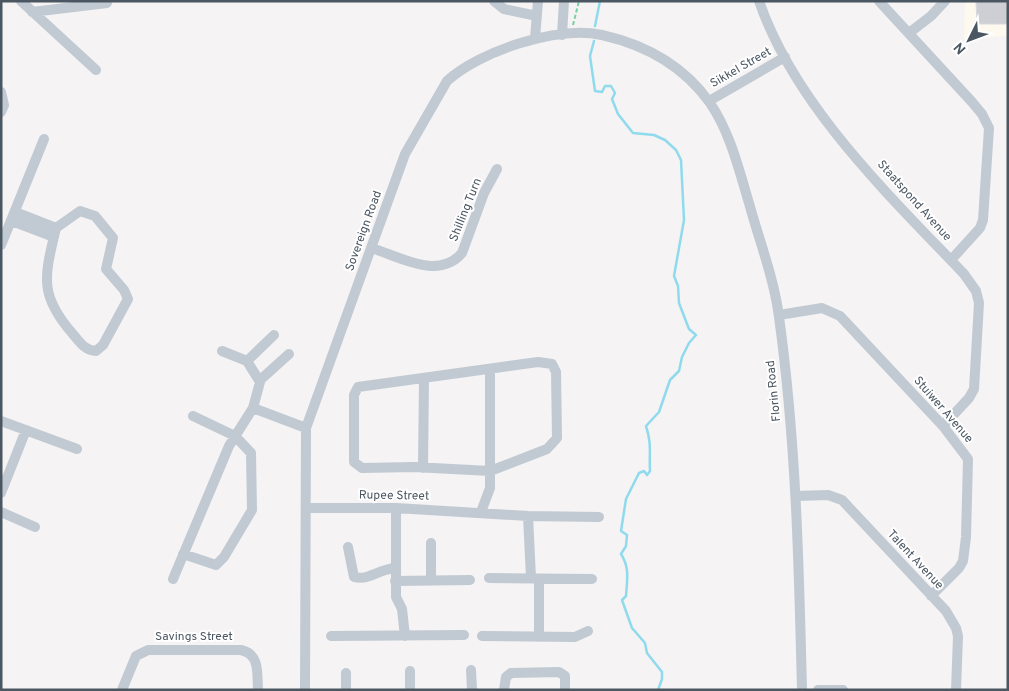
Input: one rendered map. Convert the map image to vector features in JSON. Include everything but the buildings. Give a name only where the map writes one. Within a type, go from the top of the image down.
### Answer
[{"type":"street","points":[[21,1],[96,70]]},
{"type":"street","points":[[494,1],[504,9],[537,16]]},
{"type":"street","points":[[535,38],[538,1]]},
{"type":"street","points":[[564,1],[567,34]]},
{"type":"street","name":"Staatspond Avenue","points":[[759,1],[785,57],[811,102],[834,132],[971,281],[976,291],[979,303],[974,388],[969,398],[943,426]]},
{"type":"street","points":[[878,1],[972,102],[982,114],[989,128],[983,220],[980,228],[951,260]]},
{"type":"street","points":[[909,33],[945,1]]},
{"type":"street","points":[[32,12],[107,3]]},
{"type":"street","name":"Sovereign Road","points":[[305,690],[306,428],[405,154],[447,81],[456,72],[521,41],[567,34],[597,34],[652,51],[680,72],[709,101]]},
{"type":"street","name":"Sikkel Street","points":[[709,101],[785,57]]},
{"type":"street","points":[[1,92],[4,105],[1,112]]},
{"type":"street","name":"Florin Road","points":[[709,101],[729,141],[779,315],[796,496],[802,690]]},
{"type":"street","points":[[1,246],[44,139]]},
{"type":"street","name":"Shilling Turn","points":[[371,248],[420,265],[433,266],[456,260],[462,253],[484,193],[497,170]]},
{"type":"street","points":[[80,211],[95,216],[113,238],[106,269],[124,290],[128,298],[103,345],[96,351],[89,350],[82,344],[61,320],[49,300],[46,287],[55,232],[72,215],[80,211]]},
{"type":"street","points":[[13,216],[55,232]]},
{"type":"street","name":"Stuiwer Avenue","points":[[779,315],[812,308],[834,312],[846,322],[943,426],[968,459],[964,553],[959,568],[931,596]]},
{"type":"street","points":[[247,361],[274,335]]},
{"type":"street","points":[[222,351],[247,361],[259,381]]},
{"type":"street","points":[[173,578],[234,436],[253,408],[259,381],[289,354]]},
{"type":"street","points":[[538,362],[552,364],[556,372],[558,430],[557,438],[552,446],[490,471],[362,468],[354,462],[354,395],[358,387],[490,369],[538,362]]},
{"type":"street","points":[[481,512],[490,488],[490,369]]},
{"type":"street","points":[[424,378],[424,468]]},
{"type":"street","points":[[253,408],[306,428]]},
{"type":"street","points":[[183,554],[216,565],[224,557],[252,510],[252,457],[248,448],[234,436],[193,416]]},
{"type":"street","points":[[1,421],[77,449]]},
{"type":"street","points":[[1,493],[26,430]]},
{"type":"street","name":"Talent Avenue","points":[[796,496],[828,495],[842,500],[931,596],[956,628],[958,646],[956,690]]},
{"type":"street","name":"Rupee Street","points":[[306,508],[396,508],[528,516],[599,517]]},
{"type":"street","points":[[396,508],[396,597],[402,609],[405,636]]},
{"type":"street","points":[[1,512],[35,527]]},
{"type":"street","points":[[528,516],[539,637]]},
{"type":"street","points":[[431,543],[431,580]]},
{"type":"street","points":[[348,547],[354,577],[370,577],[382,570],[395,568]]},
{"type":"street","points":[[489,578],[592,579]]},
{"type":"street","points":[[395,582],[470,580]]},
{"type":"street","points":[[482,636],[575,637],[588,631]]},
{"type":"street","points":[[331,636],[464,635]]},
{"type":"street","name":"Savings Street","points":[[122,690],[136,656],[148,650],[241,650],[249,651],[255,659],[258,690]]},
{"type":"street","points":[[471,670],[472,690]]},
{"type":"street","points":[[410,671],[410,690]]},
{"type":"street","points":[[504,690],[506,677],[511,673],[559,672],[565,676],[565,690]]},
{"type":"street","points":[[346,673],[346,690]]},
{"type":"street","points":[[818,690],[843,690]]},
{"type":"path","points":[[567,34],[579,1]]},
{"type":"shaded area","points":[[965,1],[1008,1],[1008,36],[964,39]]},
{"type":"waterway","points":[[595,26],[600,1]]},
{"type":"waterway","points":[[594,41],[590,56],[595,91],[602,92],[605,86],[611,86],[615,93],[612,99],[618,114],[633,133],[654,135],[665,140],[676,150],[681,160],[684,220],[674,276],[678,286],[679,303],[689,329],[696,335],[689,343],[682,357],[679,371],[670,380],[659,412],[646,426],[650,444],[650,471],[647,475],[644,471],[639,473],[626,499],[621,531],[627,535],[626,546],[621,554],[626,564],[627,574],[626,596],[622,600],[632,628],[645,643],[647,653],[662,672],[662,679],[658,690]]}]
